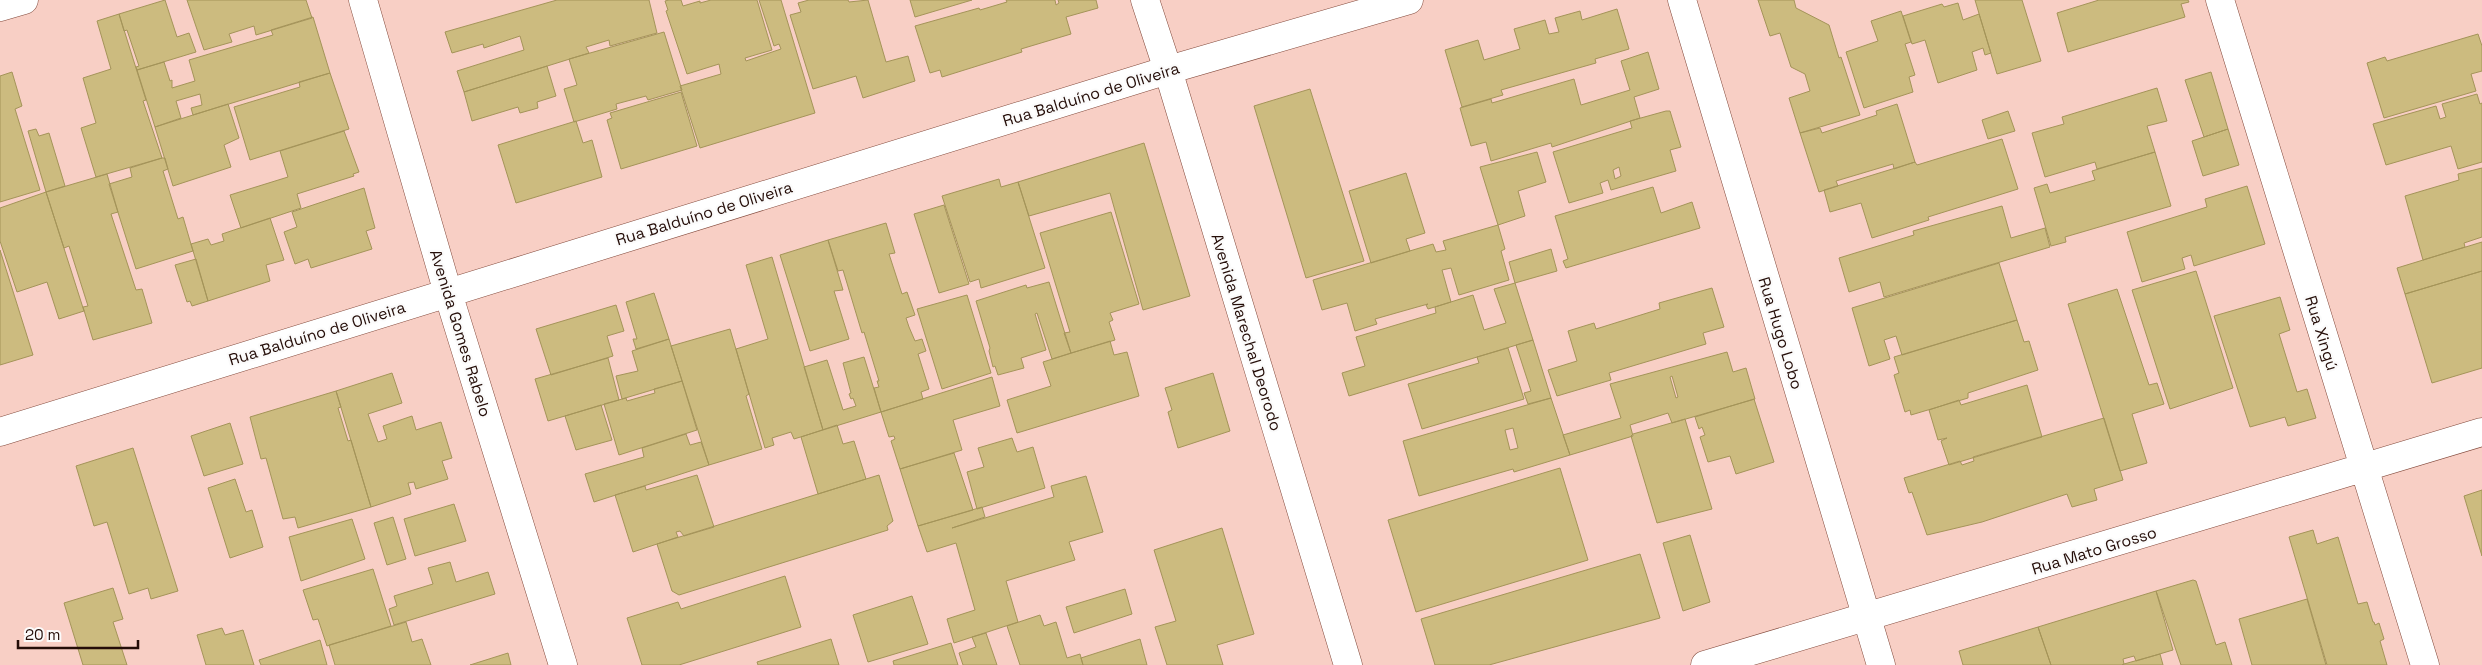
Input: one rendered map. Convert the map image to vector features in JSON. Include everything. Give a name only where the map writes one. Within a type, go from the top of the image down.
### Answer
[{"type":"street","points":[[0,7],[24,0]]},
{"type":"street","name":"Avenida Gomes Rabelo","points":[[363,0],[448,292],[563,665]]},
{"type":"street","name":"Avenida Marechal Deorodo","points":[[1145,0],[1168,70],[1348,665]]},
{"type":"street","name":"Rua Balduíno de Oliveira","points":[[0,432],[1168,70],[1409,0]]},
{"type":"street","name":"Rua Hugo Lobo","points":[[1682,0],[1881,665]]},
{"type":"street","name":"Rua Xingú","points":[[2220,0],[2425,665]]},
{"type":"street","name":"Rua Mato Grosso","points":[[1705,665],[2364,469],[2482,432]]},
{"type":"building","points":[[165,0],[177,37],[189,33],[196,52],[137,70],[136,67],[139,66],[127,30],[124,31],[119,14]]},
{"type":"building","points":[[187,0],[306,0],[312,18],[256,35],[254,26],[229,34],[232,42],[204,50]]},
{"type":"building","points":[[557,0],[649,0],[657,33],[610,46],[609,40],[586,47],[589,53],[464,92],[457,71],[524,50],[520,36],[484,48],[483,44],[452,53],[445,32]]},
{"type":"building","points":[[681,0],[683,6],[711,0],[757,0],[772,50],[745,58],[746,61],[781,49],[779,44],[774,46],[759,0],[781,0],[815,113],[700,148],[680,86],[721,74],[719,64],[687,74],[666,11],[668,10],[665,1]]},
{"type":"building","points":[[809,0],[848,0],[849,2],[868,0],[886,62],[908,56],[915,81],[863,98],[856,76],[813,89],[790,15],[801,12],[798,3]]},
{"type":"building","points":[[910,0],[972,0],[915,17]]},
{"type":"building","points":[[1006,0],[1055,0],[1056,5],[1059,3],[1058,0],[1096,0],[1098,8],[1066,17],[1071,34],[1021,49],[1022,52],[942,77],[940,70],[930,73],[915,26],[979,8],[980,10],[1007,2]]},
{"type":"building","points":[[1758,0],[1794,0],[1796,8],[1829,25],[1860,115],[1800,133],[1789,98],[1810,91],[1805,74],[1791,67],[1780,33],[1770,36]]},
{"type":"building","points":[[1975,0],[2022,0],[2041,61],[1997,74]]},
{"type":"building","points":[[2099,0],[2188,0],[2189,2],[2181,4],[2185,17],[2068,52],[2057,13]]},
{"type":"building","points":[[1958,3],[1963,20],[1979,14],[1991,53],[1985,55],[1983,48],[1972,52],[1977,70],[1938,83],[1925,40],[1912,44],[1903,16],[1942,4],[1944,7]]},
{"type":"building","points":[[1617,9],[1629,49],[1595,59],[1596,63],[1501,90],[1503,95],[1462,107],[1445,50],[1478,40],[1484,60],[1520,49],[1514,29],[1545,20],[1549,34],[1559,32],[1555,18],[1580,11],[1582,20]]},
{"type":"building","points":[[1901,11],[1911,42],[1905,44],[1915,75],[1909,77],[1913,92],[1864,108],[1846,52],[1878,41],[1871,21]]},
{"type":"building","points":[[119,14],[146,100],[143,101],[162,158],[96,177],[81,128],[96,123],[83,78],[111,69],[97,21]]},
{"type":"building","points":[[313,17],[330,73],[193,115],[191,108],[202,105],[200,94],[176,101],[181,118],[155,127],[137,70],[164,62],[170,81],[172,80],[172,88],[195,81],[189,60],[273,35],[271,30]]},
{"type":"building","points":[[664,32],[682,90],[648,100],[646,96],[616,104],[617,109],[574,122],[564,89],[577,85],[569,59]]},
{"type":"building","points":[[2478,34],[2482,46],[2482,71],[2471,74],[2476,91],[2384,118],[2367,63],[2385,57],[2387,61]]},
{"type":"building","points":[[1648,52],[1659,89],[1634,97],[1640,118],[1552,147],[1551,143],[1491,161],[1486,142],[1471,146],[1460,108],[1491,99],[1492,103],[1574,79],[1581,105],[1630,90],[1621,61]]},
{"type":"building","points":[[547,66],[556,96],[537,102],[538,108],[520,113],[518,107],[472,121],[464,92]]},
{"type":"building","points":[[12,72],[22,106],[15,109],[40,190],[0,202],[0,76]]},
{"type":"building","points":[[2211,72],[2228,129],[2204,137],[2185,80]]},
{"type":"building","points":[[330,73],[349,129],[250,160],[234,107],[300,87],[299,82]]},
{"type":"building","points":[[2157,88],[2167,121],[2147,126],[2155,152],[2097,169],[2095,162],[2045,177],[2032,133],[2064,124],[2062,117]]},
{"type":"building","points":[[1310,89],[1364,261],[1306,278],[1254,106]]},
{"type":"building","points":[[681,92],[697,146],[621,169],[607,120],[612,118],[610,113]]},
{"type":"building","points":[[2477,94],[2480,104],[2482,103],[2482,162],[2458,169],[2451,146],[2386,165],[2373,124],[2436,106],[2440,119],[2446,117],[2442,104]]},
{"type":"building","points":[[228,104],[239,138],[224,145],[231,167],[173,186],[155,127]]},
{"type":"building","points":[[1897,104],[1915,162],[1894,169],[1893,164],[1836,181],[1838,186],[1819,192],[1800,133],[1820,128],[1822,133],[1877,115],[1876,111]]},
{"type":"building","points":[[1670,111],[1681,147],[1670,150],[1676,171],[1611,190],[1608,180],[1600,183],[1603,193],[1569,203],[1553,152],[1632,128],[1630,121]],"holes":[[[1619,167],[1621,176],[1615,179],[1613,170]]]},
{"type":"building","points":[[2008,111],[2015,131],[1988,139],[1982,120]]},
{"type":"building","points":[[576,121],[583,143],[592,140],[602,177],[516,203],[498,145]]},
{"type":"building","points":[[36,129],[39,136],[49,133],[65,186],[46,192],[28,131]]},
{"type":"building","points":[[2228,129],[2239,165],[2203,176],[2192,141]]},
{"type":"building","points":[[344,131],[359,172],[353,174],[354,176],[297,194],[301,208],[241,228],[230,195],[288,177],[280,151]]},
{"type":"building","points":[[2002,139],[2018,189],[1928,217],[1929,220],[1872,238],[1861,203],[1830,212],[1824,190],[1915,162],[1917,165]]},
{"type":"building","points":[[1144,143],[1190,296],[1143,310],[1110,193],[1029,216],[1018,182]]},
{"type":"building","points":[[1537,152],[1546,182],[1518,191],[1525,216],[1498,225],[1480,167]]},
{"type":"building","points":[[2155,152],[2171,206],[2065,237],[2066,242],[2051,246],[2034,188],[2047,184],[2050,193],[2095,180],[2092,171]]},
{"type":"building","points":[[165,158],[168,169],[163,171],[178,219],[183,217],[193,251],[136,269],[109,184],[132,177],[130,168]]},
{"type":"building","points":[[2482,168],[2482,237],[2464,243],[2465,247],[2423,260],[2405,196],[2459,180],[2458,174]]},
{"type":"building","points":[[1406,173],[1425,233],[1406,239],[1410,251],[1371,263],[1349,191]]},
{"type":"building","points":[[107,174],[118,212],[111,214],[136,290],[142,289],[152,323],[93,340],[83,307],[88,306],[69,246],[64,248],[46,192]]},
{"type":"building","points":[[999,179],[1001,187],[1018,182],[1045,268],[981,288],[979,279],[970,282],[942,196]]},
{"type":"building","points":[[2247,186],[2265,244],[2194,266],[2191,255],[2182,258],[2185,269],[2142,282],[2127,232],[2207,207],[2205,199]]},
{"type":"building","points":[[1653,187],[1661,213],[1692,202],[1700,228],[1566,268],[1563,261],[1568,259],[1555,216]]},
{"type":"building","points":[[364,188],[375,228],[366,231],[372,249],[311,268],[308,259],[295,264],[284,232],[297,227],[292,212]]},
{"type":"building","points":[[46,192],[84,311],[59,319],[47,282],[17,292],[0,241],[0,208]]},
{"type":"building","points":[[944,205],[969,284],[939,293],[914,214]]},
{"type":"building","points":[[2002,206],[2011,238],[2045,228],[2050,247],[1884,297],[1880,282],[1849,292],[1839,258],[1914,235],[1913,231]]},
{"type":"building","points":[[1111,212],[1139,304],[1110,313],[1113,320],[1109,322],[1115,340],[1071,353],[1064,333],[1070,332],[1040,233]]},
{"type":"building","points":[[270,218],[284,260],[266,265],[270,281],[208,301],[191,244],[208,239],[211,245],[224,241],[222,234]]},
{"type":"building","points":[[886,223],[895,253],[889,254],[902,294],[907,292],[915,315],[906,318],[915,341],[922,339],[926,351],[918,354],[929,389],[921,392],[923,399],[881,412],[874,388],[879,387],[877,381],[879,381],[864,332],[862,333],[843,270],[838,271],[828,240]]},
{"type":"building","points":[[1498,225],[1505,249],[1501,251],[1509,280],[1459,295],[1451,268],[1442,270],[1451,302],[1428,309],[1426,305],[1428,304],[1375,319],[1377,324],[1355,331],[1347,303],[1322,310],[1313,280],[1433,244],[1436,252],[1446,250],[1443,241]]},
{"type":"building","points":[[828,240],[843,290],[834,291],[849,339],[810,351],[780,255]]},
{"type":"building","points":[[2482,242],[2482,271],[2405,294],[2397,268]]},
{"type":"building","points":[[1551,249],[1557,271],[1515,283],[1509,262]]},
{"type":"building","points":[[0,250],[33,355],[0,365]]},
{"type":"building","points":[[772,257],[823,430],[794,439],[791,432],[772,438],[774,445],[765,448],[736,349],[768,339],[746,265]]},
{"type":"building","points":[[196,259],[208,301],[192,306],[190,301],[187,302],[175,265]]},
{"type":"building","points":[[1999,263],[2017,320],[1902,355],[1896,336],[1884,340],[1890,359],[1869,366],[1852,308]]},
{"type":"building","points":[[2196,271],[2233,388],[2170,409],[2132,290]]},
{"type":"building","points":[[2482,271],[2482,368],[2432,383],[2405,294]]},
{"type":"building","points":[[1049,282],[1071,353],[1052,359],[1037,313],[1035,314],[1046,350],[1021,358],[1024,368],[998,375],[995,366],[993,367],[990,348],[976,301],[1026,285],[1027,288]]},
{"type":"building","points":[[1515,283],[1533,340],[1349,396],[1342,373],[1365,366],[1356,337],[1436,313],[1435,307],[1473,295],[1484,330],[1506,323],[1494,289]]},
{"type":"building","points":[[1712,288],[1724,327],[1703,333],[1706,344],[1609,373],[1611,380],[1557,396],[1548,370],[1577,361],[1568,331],[1594,323],[1596,329],[1660,309],[1659,303]]},
{"type":"building","points":[[2117,289],[2149,385],[2157,383],[2164,404],[2132,414],[2147,463],[2120,471],[2068,304]]},
{"type":"building","points":[[654,293],[669,339],[636,349],[633,339],[637,339],[626,302]]},
{"type":"building","points":[[967,295],[991,373],[942,389],[917,309]]},
{"type":"building","points":[[2280,297],[2290,330],[2279,334],[2297,392],[2307,389],[2316,418],[2288,426],[2285,417],[2250,427],[2214,316]]},
{"type":"building","points":[[616,305],[624,331],[607,336],[613,356],[551,375],[536,329]]},
{"type":"building","points":[[2017,320],[2024,342],[2029,341],[2038,370],[1968,393],[1968,398],[1911,415],[1910,410],[1905,412],[1894,375],[1899,373],[1894,357]]},
{"type":"building","points":[[730,329],[749,394],[746,396],[762,449],[709,465],[671,346]]},
{"type":"building","points":[[669,339],[682,381],[622,399],[616,376],[638,371],[632,351]]},
{"type":"building","points":[[1533,340],[1551,398],[1528,404],[1524,393],[1531,391],[1516,345]]},
{"type":"building","points":[[1110,341],[1114,355],[1127,352],[1139,396],[1017,433],[1007,400],[1051,386],[1043,362]]},
{"type":"building","points":[[1508,348],[1524,399],[1422,429],[1408,384],[1479,363],[1477,357]]},
{"type":"building","points":[[1727,352],[1733,372],[1746,368],[1755,399],[1672,423],[1668,413],[1630,425],[1633,436],[1570,455],[1563,435],[1621,418],[1610,384]],"holes":[[[1672,376],[1678,397],[1676,398],[1670,377]]]},
{"type":"building","points":[[864,357],[881,412],[823,430],[804,367],[827,360],[843,410],[856,406],[849,394],[851,393],[843,363]]},
{"type":"building","points":[[608,358],[619,400],[548,421],[535,379]]},
{"type":"building","points":[[392,373],[402,403],[368,414],[378,442],[387,439],[383,426],[412,416],[416,430],[441,422],[452,458],[442,461],[448,479],[416,489],[414,482],[408,483],[411,494],[371,507],[336,391]]},
{"type":"building","points":[[1213,373],[1230,431],[1178,448],[1168,412],[1172,410],[1165,388]]},
{"type":"building","points":[[992,377],[1000,406],[953,420],[962,450],[900,469],[891,441],[895,439],[894,436],[889,437],[881,412]]},
{"type":"building","points":[[682,381],[697,430],[619,455],[604,404],[626,398],[627,401],[655,393],[654,389]]},
{"type":"building","points":[[2027,385],[2042,437],[1949,465],[1941,441],[1947,438],[1938,440],[1929,410],[1959,400],[1961,405]]},
{"type":"building","points":[[336,391],[341,407],[338,408],[348,441],[351,440],[371,507],[298,528],[295,517],[283,519],[266,458],[261,459],[250,417]]},
{"type":"building","points":[[1551,398],[1570,455],[1514,472],[1513,469],[1419,496],[1403,441]],"holes":[[[1513,428],[1518,448],[1510,450],[1505,430]]]},
{"type":"building","points":[[1754,399],[1774,462],[1736,474],[1730,456],[1708,462],[1700,437],[1705,435],[1702,427],[1699,429],[1695,417]]},
{"type":"building","points":[[601,405],[612,440],[576,450],[565,416]]},
{"type":"building","points":[[2104,418],[2123,480],[2094,489],[2097,500],[2072,507],[2067,494],[1982,522],[1927,535],[1912,492],[1909,493],[1904,478],[1960,461],[1962,465],[1974,461],[1973,457]]},
{"type":"building","points":[[1685,419],[1712,509],[1657,523],[1631,436]]},
{"type":"building","points":[[230,423],[243,464],[204,476],[191,436]]},
{"type":"building","points":[[837,425],[843,444],[854,441],[866,479],[818,494],[801,437]]},
{"type":"building","points":[[686,434],[690,445],[701,442],[709,465],[594,502],[585,474],[644,457],[642,448]]},
{"type":"building","points":[[1012,438],[1017,452],[1033,447],[1045,488],[977,509],[967,472],[984,467],[978,448]]},
{"type":"building","points":[[133,448],[178,591],[151,599],[148,588],[129,594],[107,522],[94,526],[76,466]]},
{"type":"building","points":[[954,453],[973,510],[918,526],[900,469]]},
{"type":"building","points":[[1560,468],[1588,560],[1416,612],[1388,520]]},
{"type":"building","points":[[697,475],[714,527],[684,536],[680,531],[676,532],[678,537],[633,552],[615,495],[645,486],[646,490]]},
{"type":"building","points":[[879,475],[893,521],[887,526],[888,530],[679,595],[672,591],[657,544]]},
{"type":"building","points":[[1086,476],[1103,532],[1069,542],[1075,560],[1006,581],[1018,622],[954,643],[947,619],[975,610],[956,543],[927,552],[918,526],[982,507],[985,517],[952,528],[1054,497],[1051,486]]},
{"type":"building","points":[[235,479],[246,512],[252,510],[263,547],[230,558],[208,488]]},
{"type":"building","points":[[2482,490],[2482,556],[2464,496]]},
{"type":"building","points":[[454,504],[466,541],[415,556],[404,519]]},
{"type":"building","points":[[393,517],[406,559],[387,565],[374,523]]},
{"type":"building","points":[[352,519],[365,559],[301,581],[289,537]]},
{"type":"building","points":[[1222,528],[1254,634],[1217,645],[1223,665],[1167,665],[1155,627],[1176,621],[1154,550]]},
{"type":"building","points":[[2313,530],[2317,544],[2338,537],[2358,604],[2367,602],[2373,622],[2375,625],[2379,623],[2384,639],[2380,641],[2387,665],[2327,665],[2289,537]]},
{"type":"building","points":[[1690,535],[1710,602],[1683,611],[1663,543]]},
{"type":"building","points":[[1640,554],[1660,618],[1489,665],[1435,665],[1421,619]]},
{"type":"building","points":[[450,562],[456,582],[488,572],[495,594],[394,625],[389,609],[397,606],[394,596],[433,584],[428,568]]},
{"type":"building","points":[[373,569],[391,626],[327,646],[318,619],[313,620],[303,590]]},
{"type":"building","points":[[785,576],[801,627],[679,665],[642,665],[627,618],[678,602],[681,609]]},
{"type":"building","points":[[2193,580],[2196,581],[2216,645],[2225,642],[2232,665],[2181,665],[2156,591]]},
{"type":"building","points":[[113,588],[123,619],[113,622],[127,665],[83,665],[64,603]]},
{"type":"building","points":[[1125,589],[1132,614],[1074,633],[1066,607]]},
{"type":"building","points":[[2156,591],[2173,650],[2136,661],[2134,656],[2123,659],[2124,664],[2122,665],[2051,665],[2038,627]]},
{"type":"building","points":[[912,596],[928,644],[868,662],[853,615]]},
{"type":"building","points":[[2307,599],[2326,665],[2252,665],[2239,619]]},
{"type":"building","points":[[1040,615],[1044,626],[1056,622],[1067,658],[1080,654],[1083,665],[1020,665],[1007,626]]},
{"type":"building","points":[[406,622],[412,642],[422,639],[431,665],[335,665],[329,645]]},
{"type":"building","points":[[2038,627],[2051,665],[1963,665],[1959,651]]},
{"type":"building","points":[[222,628],[225,635],[243,630],[254,665],[206,665],[197,635]]},
{"type":"building","points":[[986,633],[997,665],[963,665],[959,653],[976,647],[972,637]]},
{"type":"building","points":[[831,639],[839,665],[758,665],[757,662]]},
{"type":"building","points":[[1140,639],[1147,665],[1083,665],[1081,658]]},
{"type":"building","points":[[320,640],[327,665],[261,665],[259,660]]},
{"type":"building","points":[[951,643],[958,665],[894,665],[893,661]]},
{"type":"building","points":[[508,653],[511,665],[470,665]]},
{"type":"building","points":[[2160,654],[2163,665],[2122,665],[2124,664]]}]
